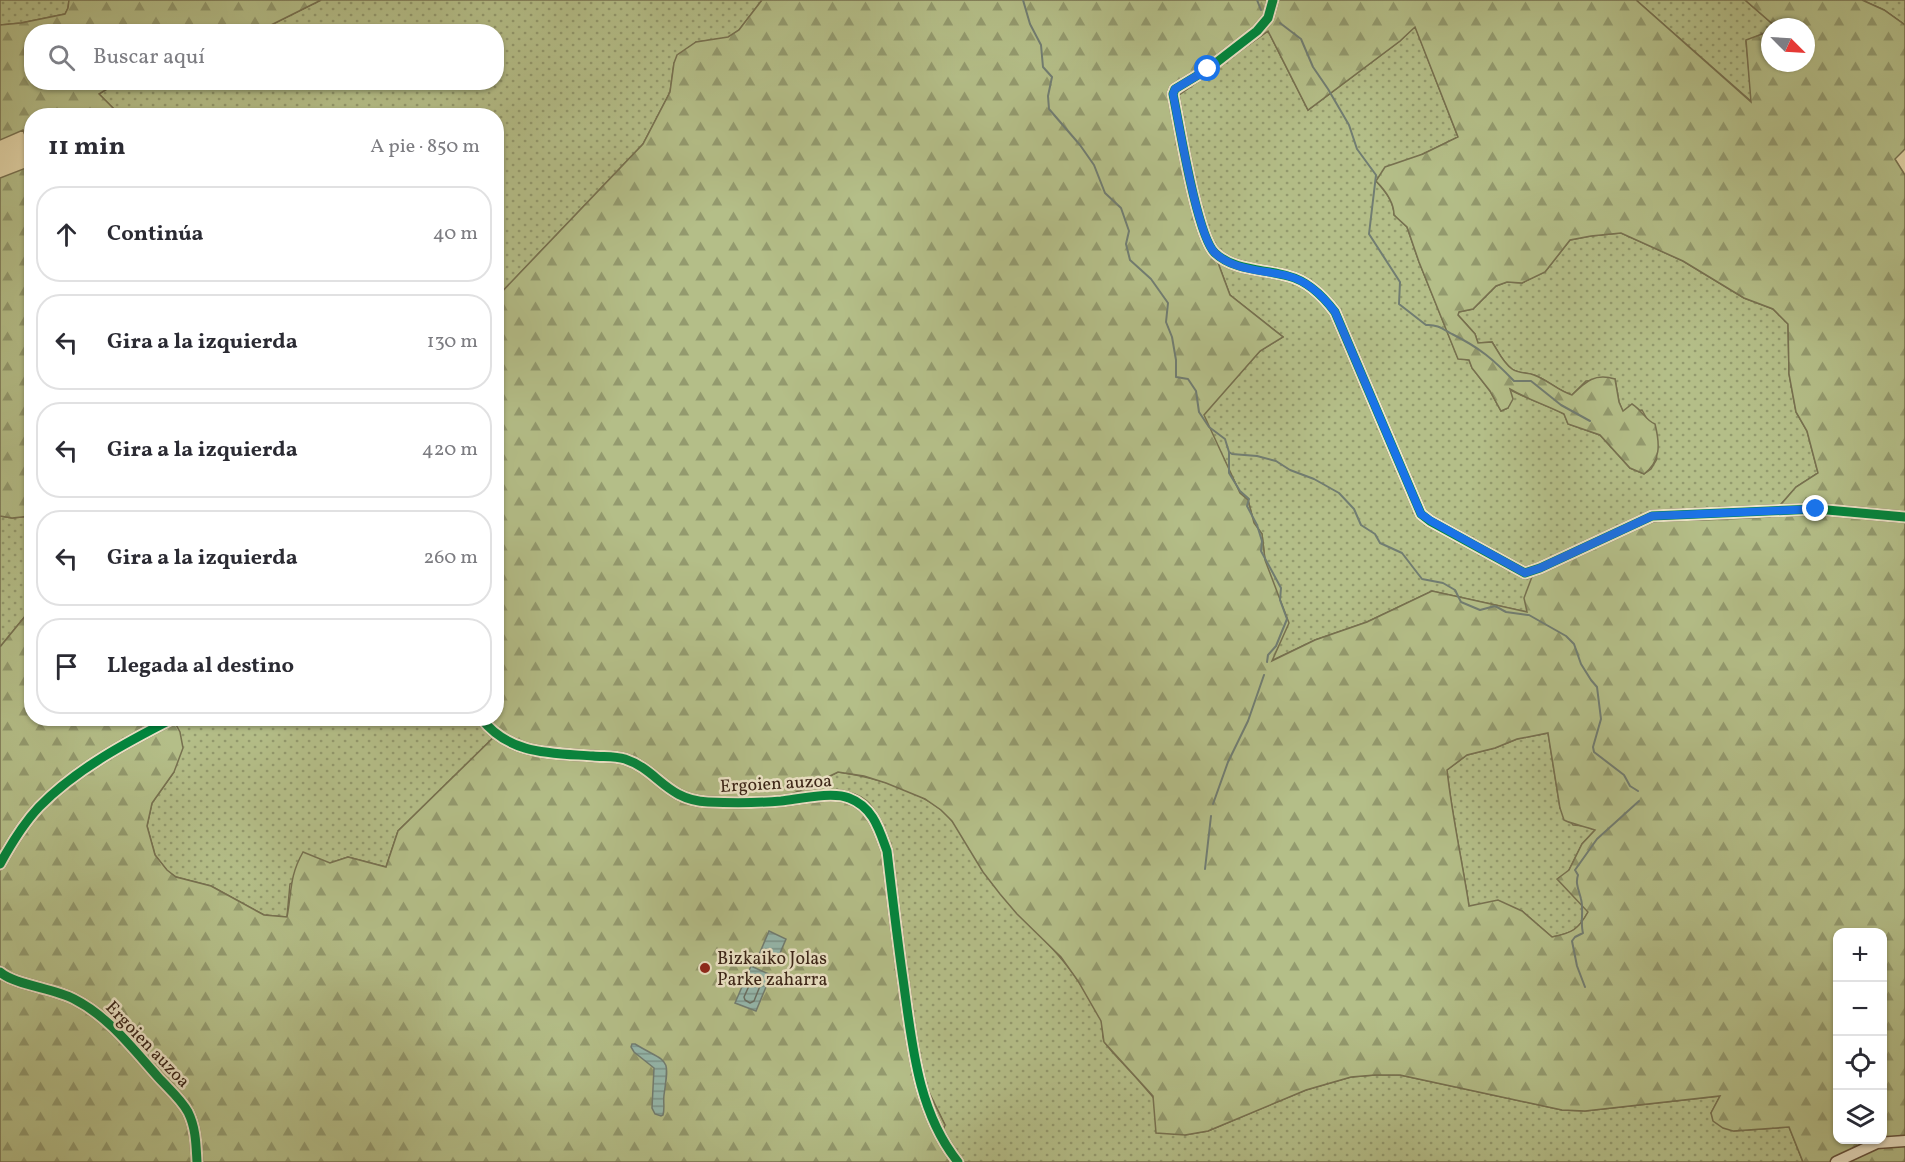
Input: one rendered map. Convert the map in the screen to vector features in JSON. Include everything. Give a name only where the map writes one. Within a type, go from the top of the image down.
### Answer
[{"type":"street","points":[[1273,0],[1268,18],[1257,31],[1208,69],[1175,89],[1173,94],[1191,183],[1206,240],[1214,252],[1224,260],[1241,267],[1289,276],[1306,284],[1325,298],[1335,312],[1421,514],[1525,573],[1652,516],[1816,509],[1905,517]]},
{"type":"street","points":[[0,864],[13,840],[39,807],[74,777],[158,726]]},
{"type":"street","name":"Ergoien auzoa","points":[[489,726],[500,738],[516,746],[535,751],[623,759],[638,765],[672,792],[689,800],[779,801],[833,796],[847,797],[861,804],[875,820],[886,851],[916,1067],[936,1130],[958,1162]]},
{"type":"street","name":"Ergoien auzoa","points":[[0,972],[18,981],[56,990],[90,1008],[105,1020],[179,1099],[188,1112],[197,1141],[197,1162]]},
{"type":"street","points":[[1836,1162],[1877,1143],[1905,1141]]},
{"type":"green space","points":[[0,0],[69,0],[65,14],[0,25]]},
{"type":"green space","points":[[69,0],[321,0],[273,24],[24,24],[24,90],[106,90],[99,94],[113,108],[24,108],[24,133],[23,130],[0,140],[0,25],[65,14]]},
{"type":"green space","points":[[321,0],[762,0],[739,30],[728,38],[696,42],[674,63],[670,92],[643,144],[504,290],[504,108],[113,108],[99,94],[105,90],[504,90],[504,24],[273,24]]},
{"type":"green space","points":[[762,0],[1636,0],[1751,102],[1746,40],[1761,34],[1761,72],[1815,72],[1815,18],[1766,18],[1745,0],[1862,0],[1884,10],[1905,25],[1905,149],[1895,159],[1905,175],[1905,1162],[1803,1162],[1789,1127],[1733,1131],[1713,1121],[1711,1113],[1720,1096],[1585,1111],[1562,1110],[1400,1075],[1351,1077],[1306,1090],[1208,1131],[1185,1135],[1156,1133],[1153,1096],[1104,1042],[1101,1021],[1078,981],[1061,957],[1000,894],[983,872],[952,821],[925,799],[864,776],[838,772],[788,796],[829,791],[849,792],[867,801],[880,821],[915,1065],[945,1125],[942,1132],[960,1162],[0,1162],[0,647],[24,618],[24,726],[177,726],[183,748],[174,772],[152,803],[147,826],[155,855],[176,877],[211,886],[264,915],[287,917],[293,877],[303,852],[330,863],[348,857],[386,867],[398,831],[498,733],[490,726],[504,726],[504,290],[643,144],[670,92],[677,55],[696,42],[728,37],[739,30]],"holes":[[[1415,27],[1458,137],[1423,154],[1385,167],[1376,181],[1388,196],[1394,215],[1407,227],[1458,359],[1469,360],[1501,411],[1508,408],[1513,399],[1510,389],[1564,414],[1568,424],[1600,435],[1630,468],[1644,474],[1654,464],[1658,452],[1655,424],[1632,404],[1623,411],[1615,379],[1608,377],[1591,379],[1572,395],[1567,393],[1539,377],[1512,369],[1503,360],[1492,342],[1478,343],[1475,334],[1458,315],[1459,312],[1473,309],[1496,286],[1507,282],[1522,283],[1545,272],[1570,240],[1621,233],[1683,261],[1744,298],[1773,309],[1788,324],[1789,374],[1796,412],[1807,431],[1818,473],[1796,487],[1770,517],[1670,519],[1653,522],[1533,574],[1524,598],[1527,612],[1432,591],[1367,622],[1315,640],[1272,661],[1289,623],[1265,560],[1262,534],[1254,523],[1248,500],[1240,493],[1204,415],[1260,351],[1283,337],[1230,295],[1211,244],[1195,190],[1179,95],[1268,31],[1308,110],[1400,41]],[[1548,733],[1564,820],[1595,830],[1582,844],[1569,870],[1557,879],[1588,912],[1581,923],[1574,930],[1552,937],[1522,911],[1498,900],[1469,906],[1447,770],[1467,755],[1495,748],[1517,739]]]},
{"type":"green space","points":[[1636,0],[1745,0],[1766,18],[1761,18],[1761,35],[1746,41],[1752,102]]},
{"type":"green space","points":[[1862,0],[1905,0],[1905,25],[1884,10]]},
{"type":"green space","points":[[1415,26],[1458,137],[1376,181],[1391,201],[1394,215],[1407,227],[1458,358],[1469,360],[1501,411],[1508,408],[1509,389],[1564,414],[1568,424],[1600,435],[1630,468],[1644,474],[1651,469],[1657,459],[1648,421],[1642,410],[1623,412],[1615,379],[1586,381],[1572,395],[1567,393],[1539,377],[1512,369],[1503,360],[1492,342],[1478,343],[1475,334],[1458,315],[1458,312],[1473,309],[1496,286],[1507,282],[1522,283],[1545,272],[1570,240],[1621,233],[1683,261],[1744,298],[1773,309],[1788,324],[1789,374],[1796,412],[1807,431],[1818,473],[1796,487],[1770,517],[1670,519],[1527,612],[1432,591],[1367,622],[1315,640],[1271,661],[1262,534],[1254,523],[1248,500],[1240,493],[1203,415],[1260,351],[1283,337],[1230,295],[1211,244],[1195,190],[1179,95],[1268,31],[1308,110],[1400,41]]},
{"type":"green space","points":[[24,169],[24,517],[12,518],[0,516],[0,178]]},
{"type":"green space","points":[[0,516],[24,517],[24,618],[0,647]]},
{"type":"green space","points":[[174,726],[491,726],[498,733],[398,831],[386,867],[348,857],[330,863],[290,884],[287,917],[264,915],[211,886],[176,877],[167,871],[155,855],[147,826],[152,803],[174,772]]},
{"type":"green space","points":[[1548,733],[1560,808],[1573,825],[1595,830],[1582,844],[1569,870],[1588,912],[1574,930],[1552,937],[1522,911],[1469,906],[1447,770],[1467,755],[1495,748],[1517,739]]},
{"type":"green space","points":[[838,772],[878,780],[905,789],[948,816],[993,884],[1068,966],[1100,1018],[1106,1044],[1185,1135],[1208,1131],[1306,1090],[1351,1077],[1400,1075],[1562,1110],[1585,1111],[1720,1096],[1711,1113],[1734,1131],[1789,1127],[1803,1162],[960,1162],[941,1132],[945,1125],[786,798]]},
{"type":"water","points":[[769,931],[786,939],[775,965],[758,957]]},
{"type":"water","points":[[751,966],[771,975],[756,1011],[735,1003]]},
{"type":"water","points":[[632,1044],[664,1062],[667,1073],[664,1110],[661,1116],[655,1114],[652,1108],[654,1068],[634,1052]]},
{"type":"waterway","points":[[1023,0],[1030,24],[1041,45],[1043,67],[1052,77],[1048,96],[1049,109],[1094,165],[1105,193],[1121,208],[1129,231],[1126,244],[1130,260],[1151,279],[1168,303],[1166,322],[1172,337],[1176,377],[1188,379],[1196,391],[1199,412],[1209,427],[1225,439],[1229,452],[1229,473],[1240,491],[1249,499],[1247,506],[1262,541],[1261,551],[1281,588],[1280,600],[1287,619],[1276,646],[1268,655],[1267,662]]},
{"type":"waterway","points":[[1257,0],[1261,10]]},
{"type":"waterway","points":[[1280,23],[1301,39],[1313,67],[1349,125],[1357,149],[1376,175],[1369,234],[1400,282],[1399,304],[1426,325],[1440,327],[1478,349],[1514,381],[1531,381],[1561,405],[1590,421]]},
{"type":"waterway","points":[[1229,452],[1276,461],[1339,493],[1354,509],[1361,525],[1375,534],[1380,543],[1402,553],[1422,579],[1443,583],[1455,590],[1461,602],[1480,610],[1495,606],[1506,612],[1528,615]]},
{"type":"waterway","points":[[1529,615],[1566,636],[1574,644],[1581,664],[1597,687],[1601,719],[1593,747],[1594,752],[1624,775],[1630,786],[1638,791]]},
{"type":"waterway","points":[[1213,804],[1228,762],[1248,721],[1264,675]]},
{"type":"waterway","points":[[1585,987],[1577,966],[1572,941],[1583,933],[1582,903],[1577,884],[1578,875],[1575,870],[1597,839],[1639,801]]},
{"type":"waterway","points":[[1205,869],[1211,816]]},
{"type":"cycle path","points":[[1273,0],[1268,18],[1257,31],[1208,69],[1175,89],[1173,94],[1195,203],[1208,242],[1215,253],[1240,266],[1302,281],[1320,295],[1335,312],[1421,514],[1525,573],[1652,516],[1816,509],[1905,517]]},
{"type":"cycle path","points":[[0,864],[28,820],[53,793],[103,757],[159,726]]},
{"type":"cycle path","points":[[488,726],[504,739],[532,750],[625,759],[646,770],[682,796],[694,800],[754,802],[834,795],[849,798],[864,807],[874,820],[887,851],[918,1075],[933,1121],[958,1162]]},
{"type":"cycle path","points":[[0,972],[15,980],[74,999],[109,1024],[185,1107],[194,1130],[197,1162]]},
{"type":"place","name":"Bizkaiko Jolas Parke zaharra","points":[[705,968]]},
{"type":"route","points":[[1208,69],[1175,89],[1173,94],[1191,183],[1206,240],[1214,252],[1224,260],[1241,267],[1289,276],[1299,280],[1325,298],[1335,312],[1421,514],[1525,573],[1652,516],[1816,509]]}]
